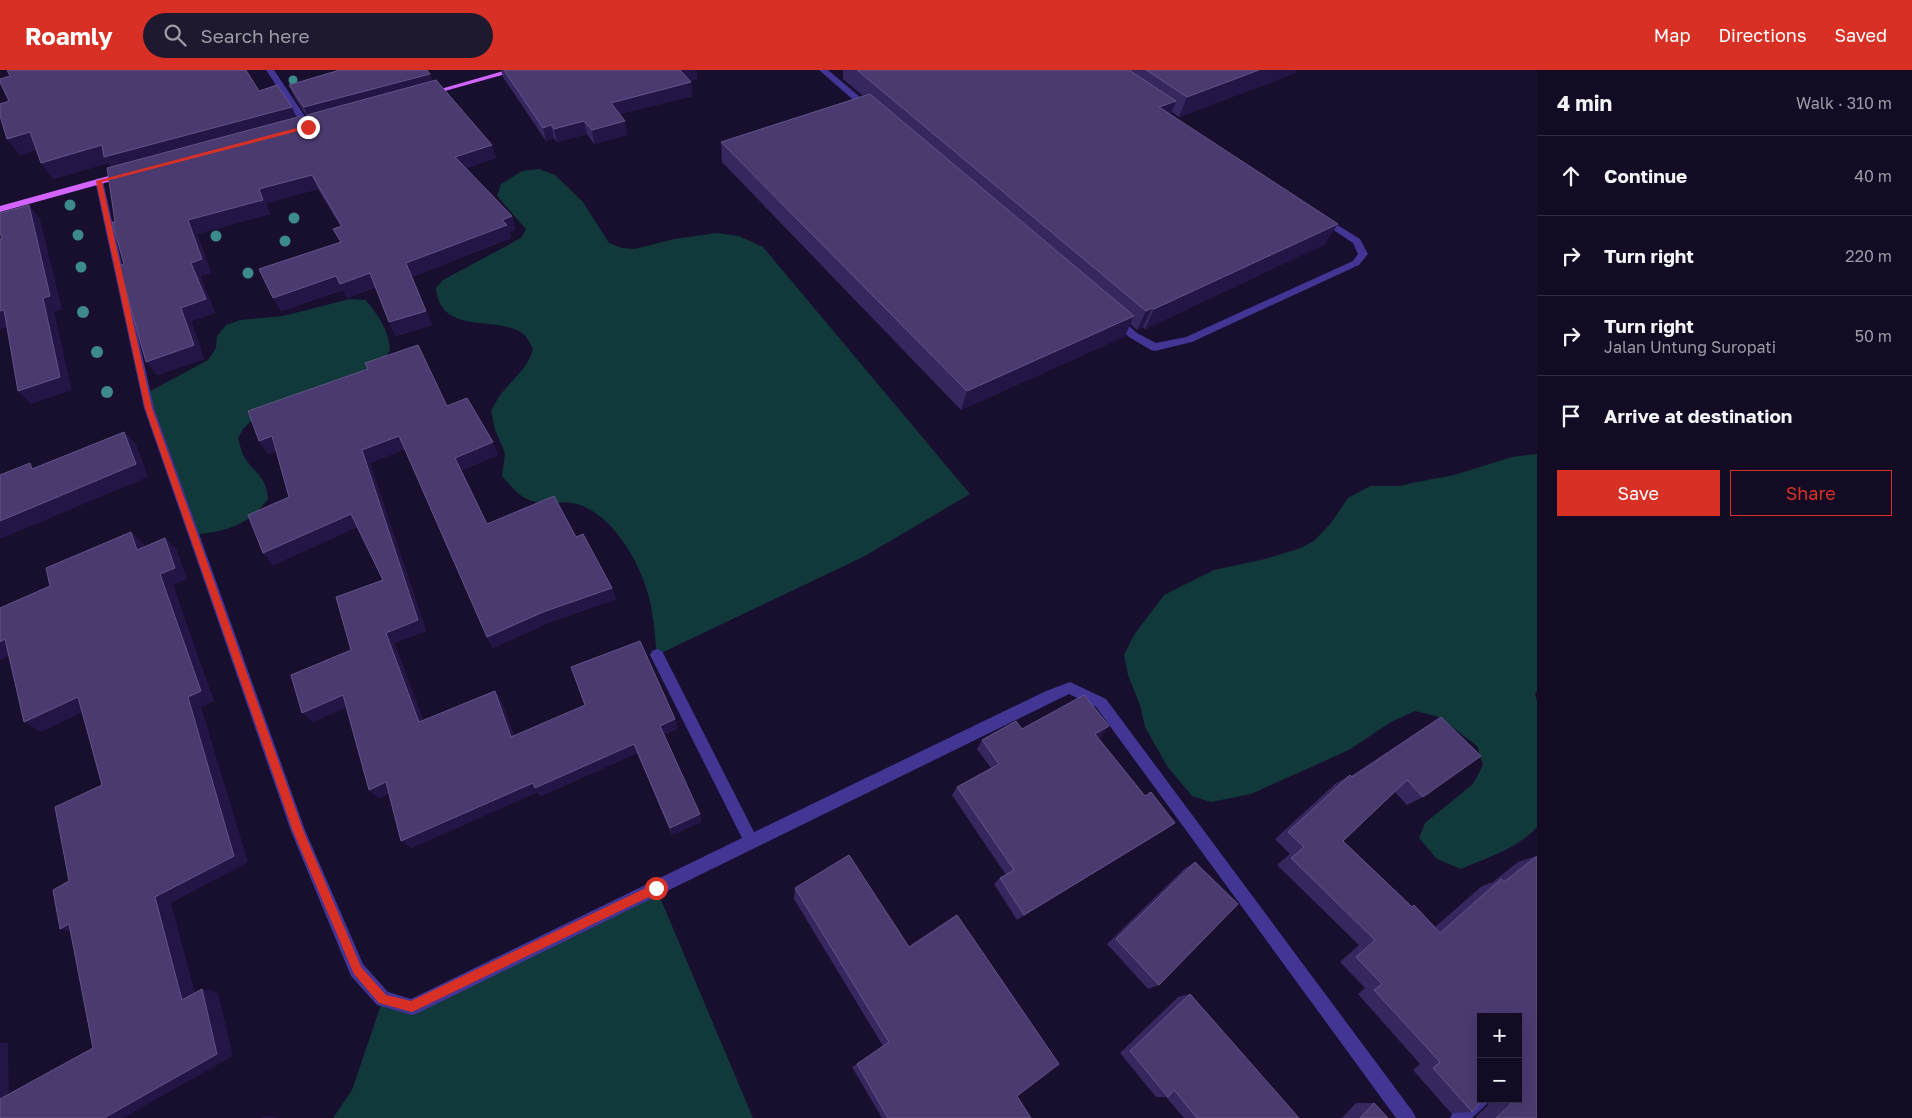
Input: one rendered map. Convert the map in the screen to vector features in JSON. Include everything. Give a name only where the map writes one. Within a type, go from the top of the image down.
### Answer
[{"type":"main road","points":[[421,96],[516,70]]},
{"type":"main road","points":[[298,129],[318,124]]},
{"type":"main road","points":[[0,209],[128,174]]},
{"type":"street","points":[[270,70],[308,127]]},
{"type":"street","points":[[828,71],[878,117]]},
{"type":"street","points":[[99,181],[149,408],[192,535],[298,831],[357,970],[383,999],[412,1007],[1051,695],[1070,688],[1101,703],[1407,1118]]},
{"type":"street","points":[[1111,316],[1133,335],[1156,347],[1188,340],[1356,263],[1362,254],[1357,241],[1316,213]]},
{"type":"street","points":[[657,655],[751,841]]},
{"type":"street","points":[[1459,1118],[1477,1102]]},
{"type":"green space","points":[[539,169],[555,175],[583,202],[609,243],[622,248],[635,249],[674,239],[717,233],[739,236],[763,247],[970,494],[863,557],[657,655],[652,612],[642,576],[626,545],[615,531],[604,519],[591,510],[577,504],[538,502],[527,499],[517,492],[502,476],[505,453],[495,430],[491,411],[501,394],[528,362],[533,349],[528,340],[522,333],[511,328],[458,319],[447,313],[440,303],[436,288],[443,280],[521,238],[526,229],[497,196],[501,184],[522,171]]},
{"type":"green space","points":[[350,299],[366,300],[385,330],[390,351],[364,373],[346,382],[253,419],[243,429],[238,438],[244,456],[263,480],[268,499],[252,516],[243,522],[215,532],[192,535],[145,394],[208,360],[216,348],[217,336],[226,325],[240,320],[283,316]]},
{"type":"green space","points":[[1537,454],[1537,691],[1535,694],[1537,701],[1537,827],[1530,834],[1512,847],[1461,869],[1437,859],[1419,838],[1425,823],[1473,784],[1483,765],[1477,746],[1439,717],[1415,711],[1391,722],[1349,750],[1251,794],[1211,802],[1192,796],[1167,766],[1145,727],[1140,705],[1128,675],[1124,655],[1134,635],[1164,595],[1214,570],[1265,559],[1301,548],[1315,540],[1331,523],[1348,498],[1370,486],[1399,486],[1454,475],[1512,457]]},
{"type":"green space","points":[[656,888],[753,1118],[333,1118],[352,1090],[383,999],[412,1007]]},
{"type":"building","points":[[7,70],[246,70],[259,91],[277,85],[292,107],[104,157],[102,145],[41,163],[30,132],[7,139],[0,116],[0,104],[9,101],[0,79],[10,76]]},
{"type":"building","points":[[340,70],[427,70],[430,74],[304,107],[289,85]]},
{"type":"building","points":[[504,70],[680,70],[691,82],[611,103],[625,121],[592,130],[584,121],[554,129],[551,125],[543,128]]},
{"type":"building","points":[[857,70],[1129,70],[1176,101],[1159,107],[1338,224],[1146,311]]},
{"type":"building","points":[[1146,70],[1259,70],[1187,97]]},
{"type":"building","points":[[436,80],[492,145],[455,157],[512,216],[502,220],[507,225],[406,263],[426,311],[389,322],[370,273],[340,284],[336,276],[273,298],[259,269],[341,242],[333,229],[342,226],[312,175],[259,189],[263,200],[188,220],[202,259],[191,263],[206,299],[181,308],[194,345],[146,362],[119,266],[124,264],[112,222],[115,222],[107,168],[298,117],[305,117]]},
{"type":"building","points":[[870,94],[1134,316],[967,391],[721,142]]},
{"type":"building","points":[[29,205],[50,296],[43,298],[60,377],[18,391],[4,310],[0,311],[0,239],[2,239],[0,213]]},
{"type":"building","points":[[418,345],[447,406],[467,398],[493,442],[455,458],[487,524],[554,496],[576,537],[583,534],[612,588],[543,612],[487,637],[399,436],[362,450],[418,620],[386,633],[419,722],[495,691],[511,737],[585,705],[571,667],[640,641],[675,719],[660,726],[700,814],[670,828],[634,744],[535,788],[533,783],[401,841],[386,782],[369,790],[343,695],[302,713],[291,675],[351,650],[336,597],[383,580],[351,514],[263,553],[248,515],[289,497],[272,436],[259,441],[248,411],[368,369],[365,363]]},
{"type":"building","points":[[124,432],[136,464],[0,521],[0,475],[30,463],[32,469]]},
{"type":"building","points":[[131,532],[137,550],[165,538],[175,568],[160,574],[201,691],[188,697],[234,856],[155,897],[182,1000],[202,989],[217,1054],[104,1118],[0,1118],[0,1099],[93,1048],[69,924],[60,929],[53,890],[69,881],[55,807],[102,785],[78,697],[24,722],[5,639],[0,642],[0,608],[50,586],[46,568]]},
{"type":"building","points":[[1084,695],[1109,726],[1095,734],[1145,796],[1151,792],[1175,823],[1024,915],[1000,878],[1014,870],[957,787],[999,764],[982,740],[1016,721],[1022,729]]},
{"type":"building","points":[[1441,717],[1481,756],[1423,797],[1407,780],[1343,841],[1412,907],[1414,905],[1440,933],[1501,879],[1504,882],[1537,856],[1537,1118],[1496,1118],[1511,1103],[1522,1103],[1522,1013],[1477,1013],[1477,1103],[1480,1103],[1472,1112],[1433,1068],[1440,1062],[1374,990],[1382,984],[1356,957],[1375,940],[1291,858],[1304,847],[1288,832],[1350,775],[1352,777]]},
{"type":"building","points":[[849,855],[909,947],[957,915],[1059,1064],[1017,1096],[1031,1118],[888,1118],[857,1064],[889,1042],[795,888]]},
{"type":"building","points":[[1195,862],[1238,904],[1159,985],[1116,939]]},
{"type":"building","points":[[1190,994],[1299,1118],[1197,1118],[1174,1090],[1168,1097],[1130,1051]]},
{"type":"building","points":[[1374,1103],[1388,1118],[1360,1118]]},
{"type":"route","points":[[308,127],[99,181],[121,288],[149,408],[192,535],[298,831],[357,970],[383,999],[412,1007],[656,888]]}]
